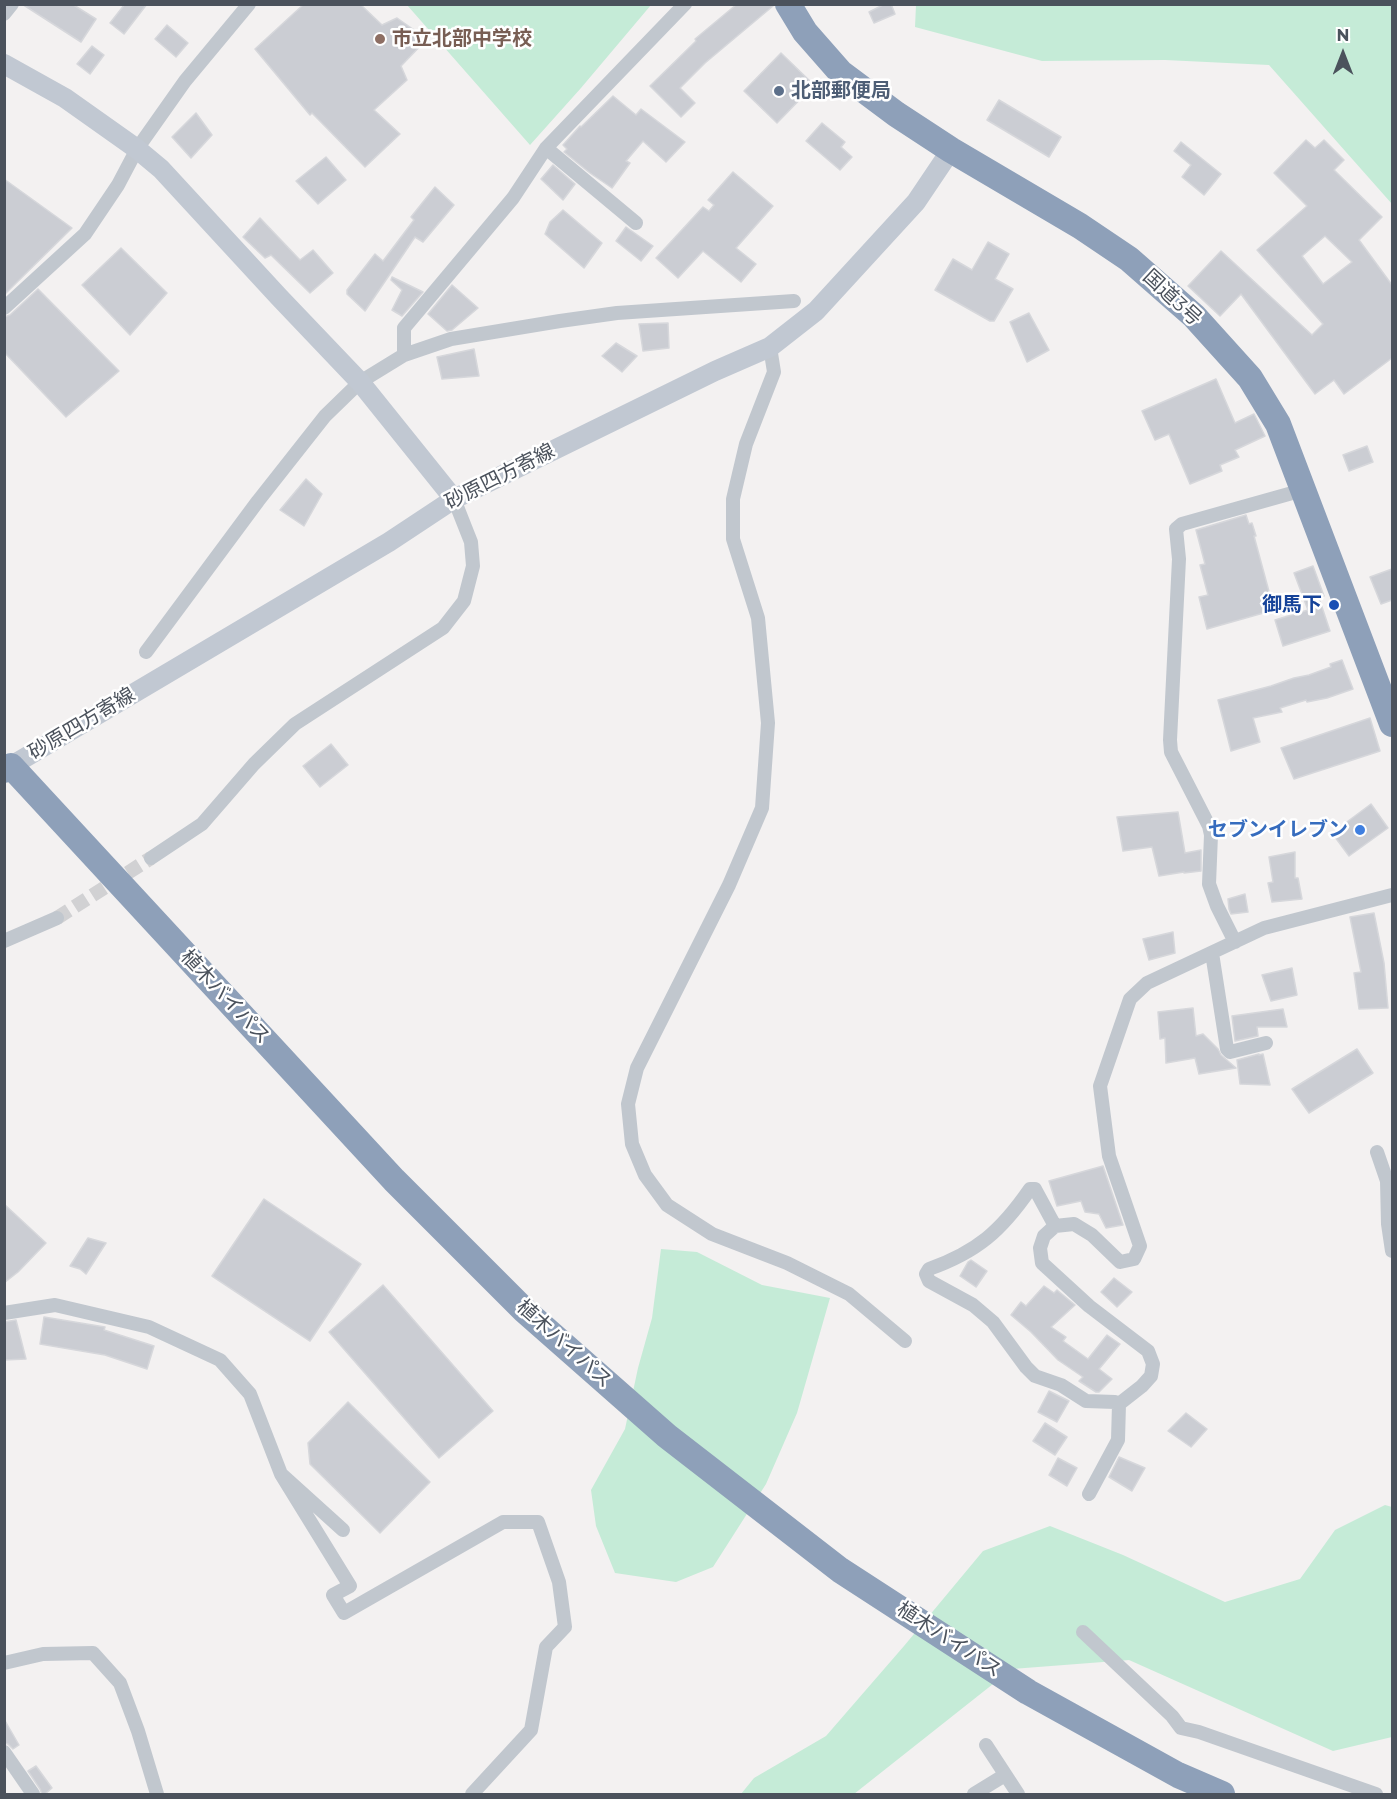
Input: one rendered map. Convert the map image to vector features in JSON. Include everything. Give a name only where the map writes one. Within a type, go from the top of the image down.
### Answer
[{"type":"highway","name":"国道3号","points":[[788,4],[805,32],[841,73],[896,114],[951,150],[1080,226],[1129,259],[1194,316],[1250,378],[1278,424],[1392,724]]},
{"type":"highway","name":"植木バイパス","points":[[8,768],[394,1180],[525,1311],[667,1436],[840,1570],[1028,1692],[1178,1775],[1222,1794]]},
{"type":"highway","points":[[1178,1775],[1239,1794]]},
{"type":"main road","points":[[4,64],[65,98],[137,149],[161,169],[360,382],[454,498]]},
{"type":"main road","name":"砂原四方寄線","points":[[8,768],[389,542],[454,498],[715,371],[770,347],[816,311],[916,202],[951,150]]},
{"type":"street","points":[[4,14],[12,4]]},
{"type":"street","points":[[4,308],[85,234],[124,175],[137,149],[185,81],[249,4]]},
{"type":"street","points":[[404,355],[404,328],[513,198],[546,148],[685,4]]},
{"type":"street","points":[[546,148],[636,223]]},
{"type":"street","points":[[146,652],[271,484],[325,416],[360,382],[404,355],[451,339],[617,313],[794,301]]},
{"type":"street","points":[[770,347],[774,372],[746,444],[733,499],[734,539],[758,618],[768,723],[762,808],[729,885],[637,1068],[628,1104],[632,1144],[645,1175],[667,1205],[712,1234],[788,1263],[849,1294],[905,1341]]},
{"type":"street","points":[[1235,942],[1209,884],[1209,826],[1171,752],[1179,559],[1176,529],[1182,524],[1303,490]]},
{"type":"street","points":[[151,858],[202,824],[254,764],[295,724],[443,628],[464,601],[473,566],[471,542],[454,498]]},
{"type":"street","points":[[1119,1404],[1151,1376],[1153,1364],[1148,1351],[1089,1306],[1042,1263],[1040,1248],[1044,1236],[1055,1226],[1074,1224],[1092,1235],[1120,1262],[1134,1259],[1140,1246],[1109,1156],[1100,1086],[1130,999],[1147,983],[1264,928],[1392,895]]},
{"type":"street","points":[[4,941],[57,918]]},
{"type":"street","points":[[1212,953],[1227,1049],[1230,1052],[1266,1043]]},
{"type":"street","points":[[1377,1152],[1387,1182],[1388,1224],[1392,1251]]},
{"type":"street","points":[[1055,1226],[1035,1189],[1030,1189],[996,1232],[975,1248],[929,1269],[926,1274],[929,1281],[973,1305],[993,1322],[1035,1376],[1061,1385],[1086,1401],[1119,1404]]},
{"type":"street","points":[[4,1312],[55,1305],[149,1327],[220,1360],[250,1394],[280,1474],[350,1586],[333,1595],[344,1613],[503,1522],[538,1522],[559,1582],[565,1627],[546,1647],[531,1730],[472,1794]]},
{"type":"street","points":[[1089,1494],[1118,1440],[1119,1404]]},
{"type":"street","points":[[280,1474],[343,1530]]},
{"type":"street","points":[[1083,1632],[1172,1716],[1181,1728],[1199,1732],[1376,1794]]},
{"type":"street","points":[[4,1663],[43,1654],[93,1653],[120,1683],[138,1731],[157,1794]]},
{"type":"street","points":[[986,1745],[1018,1794]]},
{"type":"street","points":[[4,1752],[33,1794]]},
{"type":"street","points":[[974,1794],[1005,1775]]},
{"type":"green space","points":[[407,5],[651,5],[530,145]]},
{"type":"green space","points":[[916,5],[1392,5],[1392,204],[1269,65],[1165,60],[1042,61],[915,27]]},
{"type":"green space","points":[[661,1249],[697,1252],[762,1285],[830,1298],[797,1413],[766,1484],[713,1567],[676,1582],[615,1573],[596,1526],[591,1490],[625,1429],[652,1318]]},
{"type":"green space","points":[[1385,1505],[1392,1507],[1392,1737],[1333,1751],[1129,1660],[1012,1669],[854,1794],[741,1794],[754,1778],[826,1736],[983,1551],[1050,1526],[1123,1555],[1225,1602],[1300,1579],[1335,1530]]},
{"type":"building","points":[[22,4],[72,4],[96,19],[81,42]]},
{"type":"building","points":[[125,4],[147,4],[124,34],[110,23]]},
{"type":"building","points":[[304,4],[360,4],[382,25],[397,18],[427,39],[401,66],[407,80],[374,110],[400,134],[365,167],[312,113],[310,115],[255,49]]},
{"type":"building","points":[[737,4],[773,4],[773,6],[705,63],[680,88],[695,103],[681,117],[650,86],[696,41],[695,39]]},
{"type":"building","points":[[885,4],[891,4],[895,14],[874,23],[869,12]]},
{"type":"building","points":[[167,25],[188,43],[176,57],[155,39]]},
{"type":"building","points":[[92,46],[104,55],[90,74],[77,64]]},
{"type":"building","points":[[781,53],[814,85],[777,123],[744,91]]},
{"type":"building","points":[[613,96],[636,115],[641,109],[685,142],[666,162],[643,141],[626,161],[630,163],[612,188],[564,152],[567,149],[563,145]]},
{"type":"building","points":[[999,100],[1061,137],[1049,157],[987,120]]},
{"type":"building","points":[[196,113],[212,135],[191,158],[172,137]]},
{"type":"building","points":[[822,123],[845,142],[841,147],[852,157],[840,170],[806,141]]},
{"type":"building","points":[[1306,140],[1315,148],[1324,140],[1344,160],[1334,170],[1382,217],[1359,240],[1392,285],[1392,358],[1344,394],[1334,380],[1315,394],[1241,294],[1220,316],[1188,286],[1221,251],[1312,335],[1323,324],[1257,250],[1307,206],[1274,173]],"holes":[[[1325,236],[1352,262],[1323,284],[1302,256]]]},
{"type":"building","points":[[1181,142],[1221,174],[1204,195],[1182,177],[1191,165],[1174,151]]},
{"type":"building","points":[[326,157],[346,180],[318,204],[296,181]]},
{"type":"building","points":[[553,165],[575,184],[563,200],[541,179]]},
{"type":"building","points":[[733,172],[773,206],[736,248],[756,264],[741,282],[703,251],[678,278],[656,258],[703,207],[709,211],[714,205],[708,200]]},
{"type":"building","points":[[4,179],[72,228],[4,295]]},
{"type":"building","points":[[435,187],[454,205],[423,242],[415,237],[365,311],[347,294],[347,290],[375,254],[383,261],[414,220],[411,217]]},
{"type":"building","points":[[563,210],[602,243],[584,268],[545,234],[550,222]]},
{"type":"building","points":[[260,218],[300,260],[313,250],[333,273],[310,293],[271,255],[265,258],[243,237]]},
{"type":"building","points":[[626,227],[653,246],[641,261],[616,241]]},
{"type":"building","points":[[988,242],[1009,254],[995,279],[1013,289],[994,321],[990,321],[935,290],[953,259],[972,270]]},
{"type":"building","points":[[121,248],[167,293],[130,335],[82,285]]},
{"type":"building","points":[[392,277],[423,292],[402,316],[392,310],[402,290],[391,280]]},
{"type":"building","points":[[452,285],[478,308],[452,330],[447,331],[428,314]]},
{"type":"building","points":[[38,289],[119,371],[66,417],[4,352],[4,317],[10,315]]},
{"type":"building","points":[[1029,313],[1049,350],[1027,362],[1010,322]]},
{"type":"building","points":[[668,323],[669,348],[643,351],[639,324]]},
{"type":"building","points":[[616,343],[637,356],[622,372],[602,356]]},
{"type":"building","points":[[474,349],[479,376],[442,379],[437,357]]},
{"type":"building","points":[[1216,379],[1235,423],[1254,414],[1265,436],[1235,450],[1239,457],[1220,465],[1222,471],[1190,484],[1169,434],[1155,440],[1142,411]]},
{"type":"building","points":[[1367,446],[1373,462],[1349,471],[1343,455]]},
{"type":"building","points":[[306,479],[322,494],[304,526],[280,510]]},
{"type":"building","points":[[1246,515],[1249,524],[1252,523],[1256,536],[1254,536],[1274,610],[1207,629],[1199,597],[1208,595],[1200,565],[1205,564],[1196,530]]},
{"type":"building","points":[[1313,566],[1324,596],[1319,598],[1330,631],[1283,646],[1275,620],[1308,610],[1294,573]]},
{"type":"building","points":[[1392,569],[1392,600],[1381,604],[1370,577]]},
{"type":"building","points":[[1342,660],[1353,689],[1327,698],[1307,702],[1306,700],[1280,708],[1282,712],[1253,718],[1260,742],[1231,751],[1218,700],[1309,675],[1331,667],[1330,664]]},
{"type":"building","points":[[1370,718],[1380,751],[1294,779],[1281,748]]},
{"type":"building","points":[[331,744],[348,765],[320,787],[303,766]]},
{"type":"building","name":"セブンイレブン","points":[[1371,804],[1388,828],[1349,856],[1332,833]]},
{"type":"building","points":[[1178,812],[1185,853],[1201,850],[1201,871],[1159,876],[1152,847],[1123,851],[1117,817]]},
{"type":"building","points":[[1295,852],[1295,878],[1298,878],[1302,899],[1272,902],[1268,883],[1273,882],[1269,857]]},
{"type":"building","points":[[1245,894],[1248,912],[1231,914],[1228,899]]},
{"type":"building","points":[[1374,913],[1384,963],[1388,1008],[1359,1009],[1354,973],[1361,972],[1350,917]]},
{"type":"building","points":[[1173,932],[1175,953],[1149,960],[1143,939]]},
{"type":"building","points":[[1292,968],[1297,995],[1271,1001],[1262,975]]},
{"type":"building","points":[[1193,1008],[1196,1036],[1203,1034],[1236,1068],[1199,1074],[1195,1058],[1166,1063],[1165,1038],[1160,1039],[1158,1012]]},
{"type":"building","points":[[1283,1009],[1287,1027],[1257,1027],[1258,1036],[1235,1041],[1232,1016]]},
{"type":"building","points":[[1357,1049],[1373,1073],[1309,1113],[1292,1089]]},
{"type":"building","points":[[1263,1054],[1270,1085],[1240,1084],[1237,1060]]},
{"type":"building","points":[[1103,1166],[1123,1225],[1106,1228],[1099,1214],[1085,1212],[1081,1201],[1057,1206],[1049,1181]]},
{"type":"building","points":[[264,1199],[361,1264],[310,1341],[212,1276]]},
{"type":"building","points":[[4,1204],[46,1243],[4,1283]]},
{"type":"building","points":[[88,1238],[106,1243],[86,1274],[70,1266]]},
{"type":"building","points":[[971,1260],[987,1271],[976,1287],[960,1276]]},
{"type":"building","points":[[1114,1278],[1132,1292],[1117,1307],[1101,1292]]},
{"type":"building","points":[[383,1285],[493,1411],[439,1458],[329,1332]]},
{"type":"building","points":[[1044,1286],[1054,1293],[1057,1290],[1075,1305],[1051,1327],[1066,1337],[1063,1341],[1088,1359],[1107,1335],[1120,1344],[1099,1369],[1112,1379],[1099,1392],[1079,1381],[1083,1377],[1058,1360],[1011,1315],[1021,1302],[1026,1306]]},
{"type":"building","points":[[44,1317],[105,1327],[104,1330],[154,1346],[147,1369],[105,1355],[40,1344]]},
{"type":"building","points":[[16,1320],[26,1359],[4,1360],[4,1322]]},
{"type":"building","points":[[1049,1391],[1069,1401],[1057,1422],[1038,1412]]},
{"type":"building","points":[[348,1402],[430,1482],[380,1533],[310,1464],[308,1443]]},
{"type":"building","points":[[1186,1413],[1207,1429],[1191,1447],[1168,1431]]},
{"type":"building","points":[[1045,1423],[1067,1437],[1055,1455],[1033,1441]]},
{"type":"building","points":[[1119,1457],[1145,1468],[1132,1491],[1109,1477]]},
{"type":"building","points":[[1058,1458],[1077,1468],[1067,1486],[1049,1475]]},
{"type":"building","points":[[4,1719],[19,1745],[13,1749],[4,1743]]},
{"type":"building","points":[[36,1766],[52,1788],[45,1794],[42,1794],[28,1771]]},
{"type":"tunnel","points":[[57,918],[151,858]]},
{"type":"place","name":"市立北部中学校","points":[[380,39]]},
{"type":"place","name":"北部郵便局","points":[[779,91]]},
{"type":"place","name":"御馬下","points":[[1334,605]]},
{"type":"place","name":"セブンイレブン","points":[[1360,830]]}]
